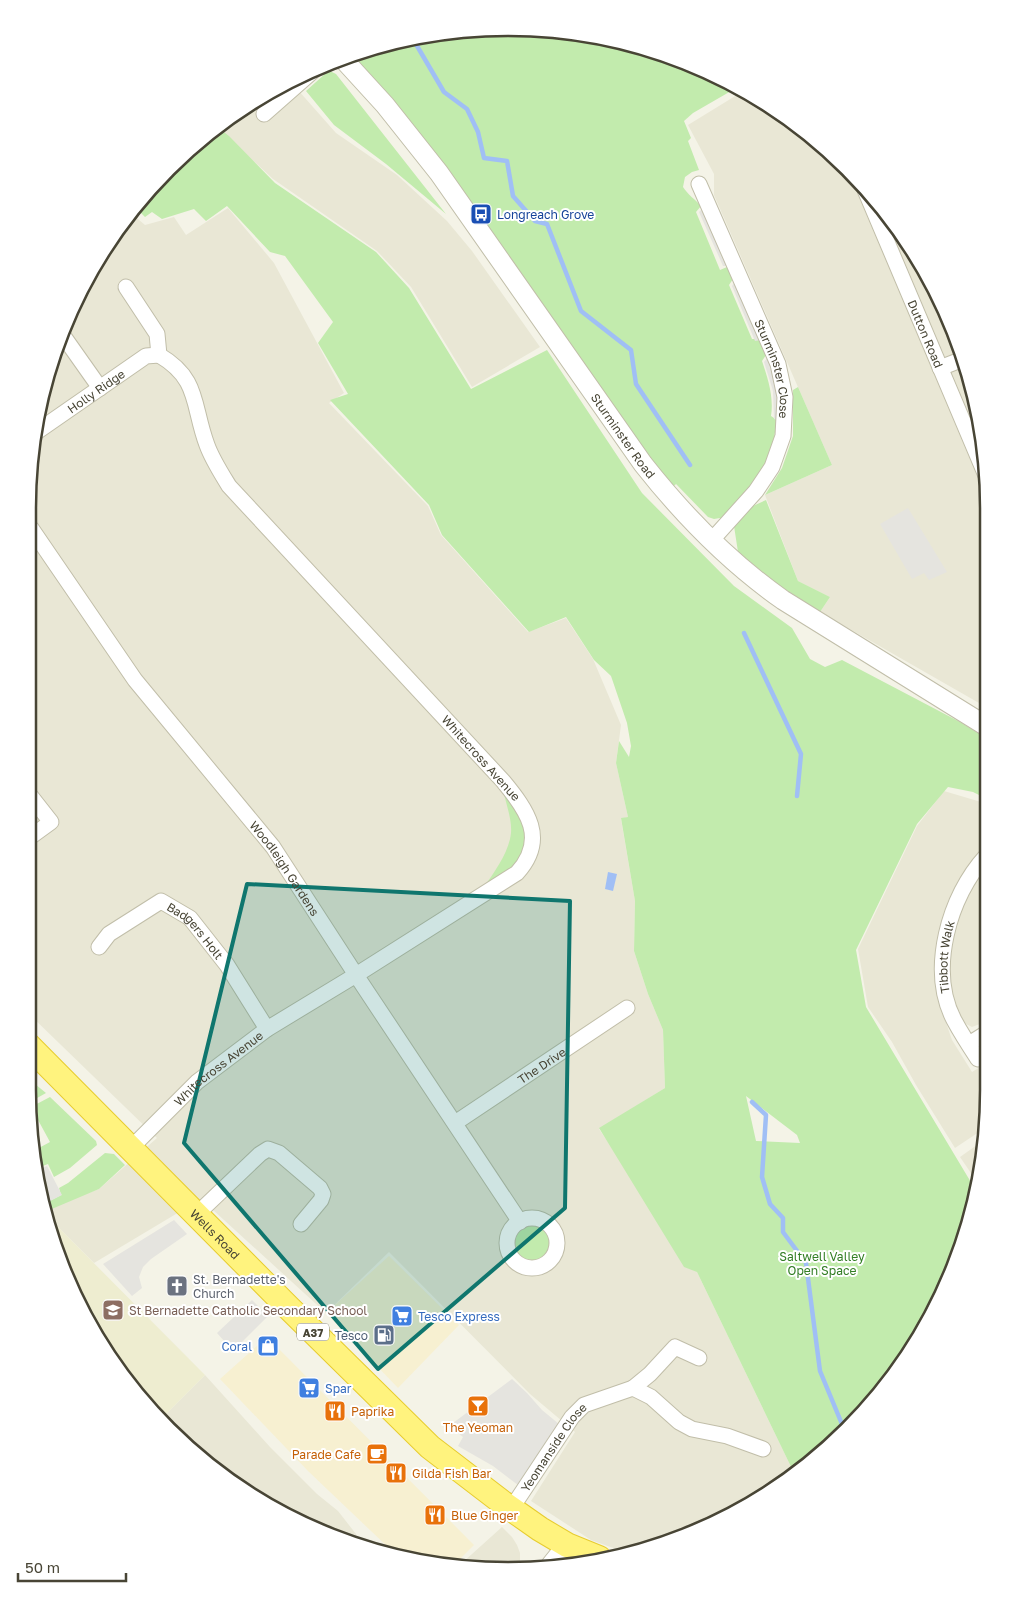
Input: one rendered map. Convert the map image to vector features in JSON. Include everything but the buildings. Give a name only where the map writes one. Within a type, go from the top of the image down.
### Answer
[{"type":"highway","name":"Wells Road","points":[[36,1054],[430,1447],[511,1509],[567,1545],[591,1555]]},
{"type":"street","name":"Sturminster Road","points":[[348,64],[385,105],[439,173],[643,464],[665,492],[711,541],[757,582],[980,722]]},
{"type":"street","points":[[264,114],[273,98]]},
{"type":"street","name":"Sturminster Close","points":[[699,184],[778,364],[785,397],[783,436],[772,467],[756,491],[711,541]]},
{"type":"street","name":"Dutton Road","points":[[874,210],[977,452]]},
{"type":"street","points":[[126,287],[156,334],[159,354]]},
{"type":"street","points":[[67,341],[100,388]]},
{"type":"street","name":"Holly Ridge","points":[[43,427],[146,356],[159,354]]},
{"type":"street","name":"Whitecross Avenue","points":[[130,1148],[197,1082],[267,1029],[517,873],[527,862],[532,843],[532,828],[528,814],[503,781],[229,486],[207,446],[190,382],[173,363],[159,354]]},
{"type":"street","points":[[940,368],[957,361]]},
{"type":"street","name":"Woodleigh Gardens","points":[[36,535],[135,680],[273,847],[520,1222]]},
{"type":"street","points":[[36,803],[51,822],[36,833]]},
{"type":"street","name":"Tibbott Walk","points":[[978,1059],[953,1019],[945,992],[942,963],[946,932],[957,898],[980,863]]},
{"type":"street","name":"Badgers Holt","points":[[100,947],[109,934],[161,902],[190,918],[227,965],[267,1029]]},
{"type":"street","name":"The Drive","points":[[455,1123],[627,1008]]},
{"type":"street","points":[[970,1044],[980,1037]]},
{"type":"street","points":[[196,1215],[268,1148],[279,1153],[320,1188],[323,1194],[321,1200],[301,1224]]},
{"type":"street","name":"Yeomanside Close","points":[[511,1509],[572,1417],[584,1405],[633,1388],[650,1374],[675,1347],[699,1358]]},
{"type":"street","points":[[633,1388],[651,1397],[679,1422],[692,1429],[727,1436],[763,1449]]},
{"type":"street","points":[[555,1559],[567,1545]]},
{"type":"highlighted area","points":[[247,884],[570,901],[565,1208],[378,1369],[184,1143]]},
{"type":"shaded area","points":[[295,87],[336,133],[397,175],[447,221],[472,251],[540,347],[472,387],[411,287],[377,251],[273,179],[223,133],[272,99]]},
{"type":"shaded area","points":[[737,95],[770,116],[819,153],[863,197],[900,246],[917,272],[931,299],[955,356],[971,416],[976,446],[980,508],[980,704],[820,612],[830,597],[798,581],[765,495],[832,465],[714,195],[714,174],[688,125]]},
{"type":"shaded area","points":[[228,208],[274,263],[344,393],[329,403],[428,506],[441,535],[528,632],[566,618],[593,659],[621,725],[616,763],[628,817],[621,819],[635,901],[634,951],[648,994],[663,1030],[665,1088],[599,1129],[697,1272],[791,1467],[744,1499],[689,1526],[660,1537],[616,1549],[591,1540],[531,1501],[575,1432],[530,1394],[389,1252],[326,1313],[201,1199],[94,1263],[56,1225],[51,1209],[99,1189],[157,1138],[36,1021],[36,508],[40,446],[52,386],[72,327],[99,272],[116,246],[137,218],[145,225],[174,217],[186,235]]},
{"type":"shaded area","points":[[703,208],[729,266],[723,266],[699,212]]},
{"type":"shaded area","points":[[735,281],[761,340],[755,341],[732,286]]},
{"type":"shaded area","points":[[768,357],[779,395],[779,421],[774,419],[773,391],[764,362]]},
{"type":"shaded area","points":[[908,508],[947,572],[929,580],[924,573],[912,579],[880,524]]},
{"type":"shaded area","points":[[944,791],[980,802],[980,1024],[972,1027],[966,1024],[959,1010],[944,1017],[952,1040],[972,1072],[980,1067],[979,1121],[978,1133],[955,1148],[892,1042],[868,1007],[858,949],[917,826]]},
{"type":"shaded area","points":[[977,1145],[972,1175],[960,1157]]},
{"type":"shaded area","points":[[47,1166],[62,1195],[49,1201],[45,1182],[43,1168]]},
{"type":"shaded area","points":[[174,1220],[187,1234],[151,1259],[143,1267],[139,1277],[142,1288],[132,1296],[103,1264]]},
{"type":"shaded area","name":"St Bernadette Catholic Secondary School","points":[[56,1225],[205,1375],[165,1415],[134,1377],[99,1326],[72,1271]]},
{"type":"shaded area","points":[[389,1256],[459,1325],[398,1388],[326,1313]]},
{"type":"shaded area","points":[[252,1300],[268,1316],[233,1351],[217,1333]]},
{"type":"shaded area","points":[[267,1337],[474,1545],[460,1559],[416,1553],[387,1546],[308,1471],[220,1379]]},
{"type":"shaded area","points":[[205,1375],[270,1447],[317,1494],[338,1511],[357,1537],[327,1526],[272,1499],[197,1445],[165,1415]]},
{"type":"shaded area","points":[[512,1379],[542,1410],[559,1424],[518,1485],[493,1466],[458,1446],[463,1437],[449,1426]]},
{"type":"shaded area","points":[[502,1527],[512,1537],[520,1553],[520,1562],[465,1560]]},
{"type":"green space","points":[[508,36],[539,37],[570,40],[630,52],[689,72],[730,92],[693,113],[684,121],[691,138],[688,141],[699,170],[685,177],[683,187],[701,206],[696,212],[720,270],[727,267],[733,279],[729,285],[752,339],[758,339],[766,355],[762,361],[771,395],[771,416],[777,420],[772,445],[763,467],[747,491],[723,520],[708,517],[676,484],[672,488],[374,80],[358,61],[416,45],[446,40]]},
{"type":"green space","points":[[330,71],[336,74],[446,214],[386,164],[334,125],[306,91]]},
{"type":"green space","name":"Saltwell Valley Open Space","points":[[224,132],[275,183],[376,252],[409,288],[471,389],[547,350],[642,493],[734,586],[792,628],[810,659],[825,667],[842,660],[980,734],[979,795],[948,787],[917,824],[856,950],[866,1007],[971,1182],[964,1212],[944,1271],[917,1326],[900,1352],[863,1401],[842,1424],[791,1467],[697,1272],[684,1267],[599,1128],[665,1088],[663,1030],[648,994],[634,951],[635,901],[621,818],[628,817],[616,763],[619,741],[629,757],[631,746],[627,723],[611,676],[594,660],[566,617],[529,632],[442,535],[429,505],[330,400],[348,394],[318,343],[333,322],[285,256],[270,252],[227,206],[206,221],[194,209],[162,219],[152,212],[145,217],[141,213],[174,174]],"holes":[[[746,1096],[797,1135],[800,1143],[756,1141]]]},
{"type":"green space","points":[[798,387],[832,465],[765,495],[782,468],[793,436],[793,390]]},
{"type":"green space","points":[[766,500],[798,581],[830,597],[820,612],[777,584],[738,552],[734,526],[753,506]]},
{"type":"green space","points":[[504,794],[522,822],[525,846],[517,864],[484,887],[501,861],[510,840],[511,823]]},
{"type":"green space","points":[[36,1085],[46,1093],[36,1098]]},
{"type":"green space","points":[[50,1097],[96,1141],[97,1145],[70,1168],[54,1177],[48,1164],[42,1166],[40,1148],[50,1142],[37,1118],[36,1104]]},
{"type":"green space","points":[[105,1153],[114,1154],[125,1165],[99,1189],[51,1209],[49,1201],[61,1195],[59,1188]]},
{"type":"green space","points":[[532,1224],[539,1225],[545,1229],[549,1235],[549,1249],[545,1255],[539,1259],[532,1260],[525,1259],[519,1255],[515,1249],[514,1242],[515,1235],[519,1229],[525,1225]]},
{"type":"water","points":[[608,872],[617,874],[613,891],[605,889]]},
{"type":"waterway","points":[[416,45],[444,92],[467,109],[478,132],[484,158],[507,161],[513,196],[535,221],[547,224],[581,311],[631,350],[636,384],[690,465]]},
{"type":"waterway","points":[[744,633],[801,754],[797,796]]},
{"type":"waterway","points":[[752,1102],[766,1115],[762,1177],[770,1204],[783,1218],[783,1232],[806,1263],[820,1371],[842,1424]]},
{"type":"place","name":"Longreach Grove","points":[[481,214]]},
{"type":"place","name":"St. Bernadette's Church","points":[[177,1286]]},
{"type":"place","name":"St Bernadette Catholic Secondary School","points":[[113,1310]]},
{"type":"place","name":"Tesco Express","points":[[402,1316]]},
{"type":"place","name":"Tesco","points":[[384,1335]]},
{"type":"place","name":"Coral","points":[[268,1346]]},
{"type":"place","name":"Spar","points":[[309,1388]]},
{"type":"place","name":"The Yeoman","points":[[478,1406]]},
{"type":"place","name":"Paprika","points":[[335,1411]]},
{"type":"place","name":"Parade Cafe","points":[[377,1454]]},
{"type":"place","name":"Gilda Fish Bar","points":[[396,1473]]},
{"type":"place","name":"Blue Ginger","points":[[435,1515]]}]
